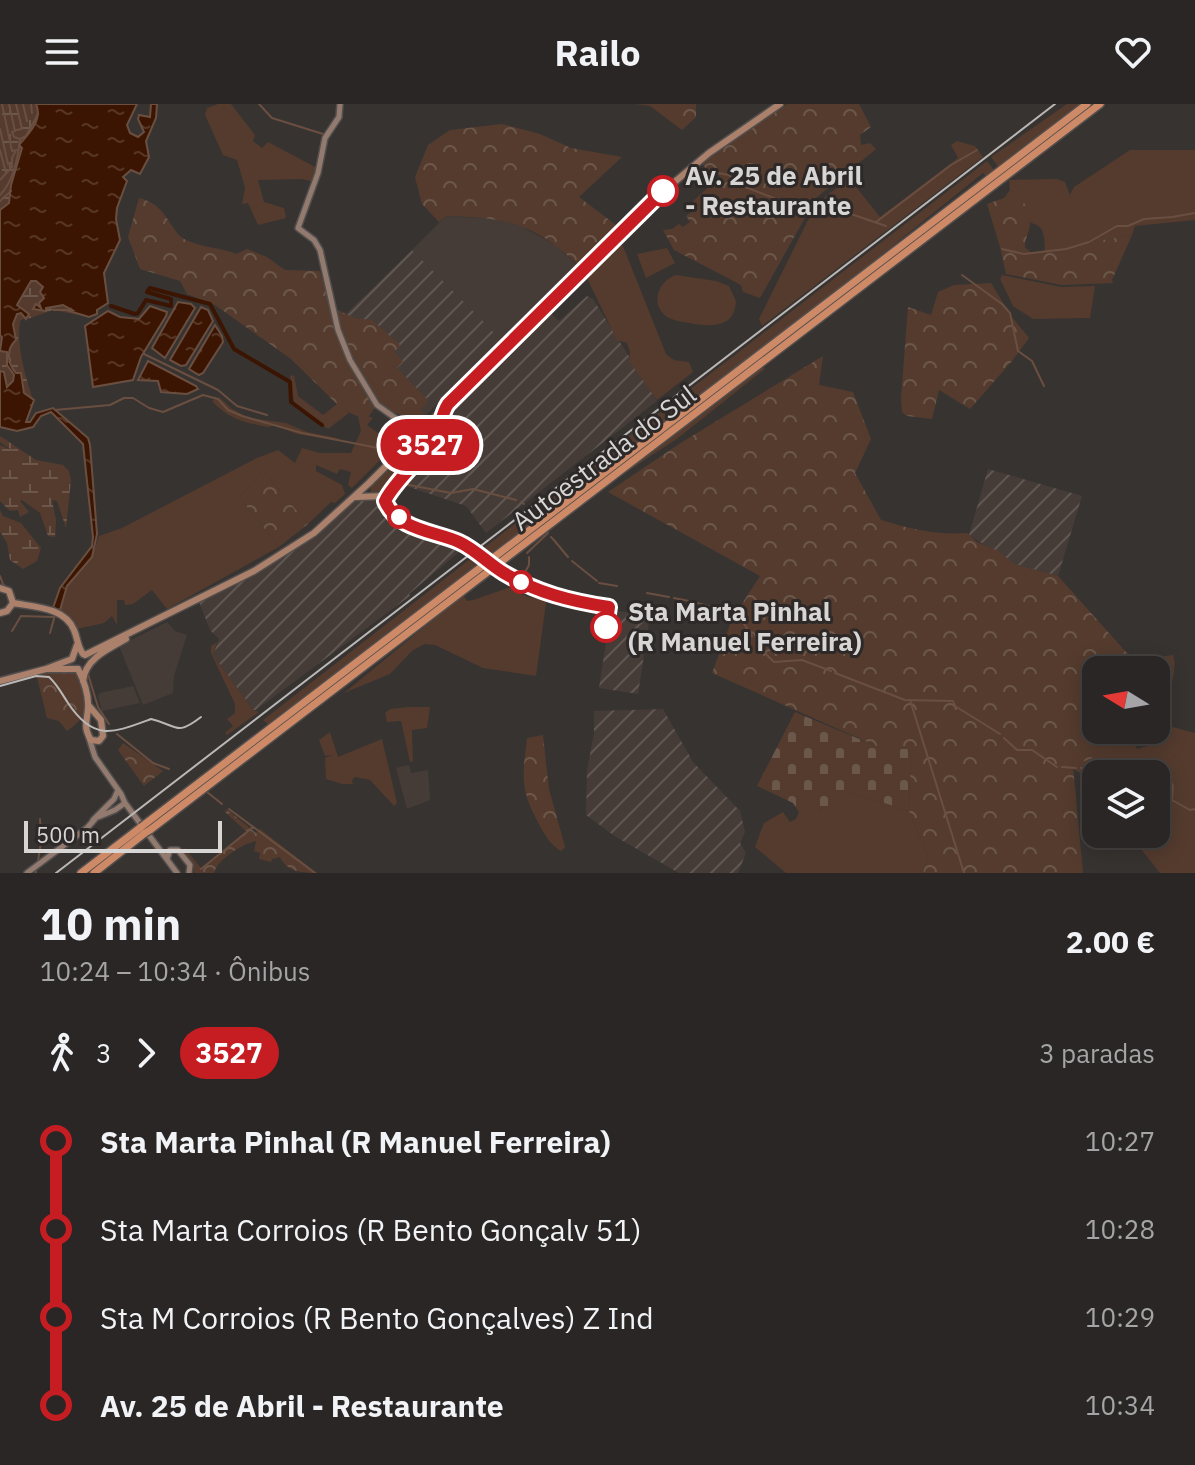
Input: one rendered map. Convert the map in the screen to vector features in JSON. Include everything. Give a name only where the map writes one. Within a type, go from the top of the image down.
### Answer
[{"type":"highway","name":"Autoestrada do Sul","points":[[81,873],[145,829],[491,565],[1087,104]]},
{"type":"highway","name":"Autoestrada do Sul","points":[[491,565],[878,276],[1100,104]]},
{"type":"highway","points":[[965,216],[978,199]]},
{"type":"highway","points":[[878,276],[901,266]]},
{"type":"highway","name":"Autoestrada do Sul","points":[[94,873],[145,829]]},
{"type":"main road","points":[[340,104],[339,117],[325,138],[318,173],[298,228],[314,240],[320,250],[338,330],[350,360],[377,405],[412,430],[434,427],[437,435]]},
{"type":"main road","points":[[47,668],[77,669],[88,666],[109,648],[288,552],[324,525],[666,188],[709,153],[780,104]]},
{"type":"main road","points":[[352,499],[384,496],[392,492],[437,435],[441,416],[448,404]]},
{"type":"main road","points":[[412,430],[412,439]]},
{"type":"main road","points":[[369,483],[367,490],[372,496]]},
{"type":"main road","points":[[0,587],[12,594],[13,603],[7,611],[0,613]]},
{"type":"main road","points":[[13,603],[51,610],[71,623],[79,655],[73,663],[83,681],[89,706],[103,726],[103,736],[95,755]]},
{"type":"main road","points":[[0,681],[79,655],[184,606]]},
{"type":"main road","points":[[79,655],[88,658],[83,681]]},
{"type":"main road","points":[[89,706],[84,723],[95,755],[120,800],[132,810],[177,873]]},
{"type":"main road","points":[[86,716],[95,713]]},
{"type":"main road","points":[[89,737],[99,741]]},
{"type":"main road","points":[[27,873],[120,800]]},
{"type":"main road","points":[[96,818],[120,800]]},
{"type":"main road","points":[[160,849],[179,851],[190,865],[189,873]]},
{"type":"main road","points":[[168,860],[170,850]]},
{"type":"shaded area","points":[[446,216],[496,219],[521,226],[555,245],[577,265],[494,347],[492,330],[412,250]]},
{"type":"shaded area","points":[[412,250],[492,330],[495,337],[494,347],[415,426],[344,316]]},
{"type":"shaded area","points":[[587,296],[593,299],[657,401],[486,533],[466,506],[400,484],[439,435],[444,412],[548,311],[559,321]]},
{"type":"shaded area","points":[[988,469],[1082,496],[1058,576],[1014,564],[969,535]]},
{"type":"shaded area","points":[[374,498],[422,533],[464,548],[410,596],[253,710],[213,655],[219,639],[210,630],[199,602],[292,551],[355,500]]},
{"type":"shaded area","points":[[611,610],[650,616],[638,694],[599,688]]},
{"type":"shaded area","points":[[167,622],[175,631],[187,635],[174,676],[173,693],[143,705],[119,646]]},
{"type":"shaded area","points":[[133,686],[140,703],[102,711],[100,693]]},
{"type":"shaded area","points":[[663,709],[693,762],[740,811],[745,832],[740,843],[746,853],[738,873],[679,873],[616,837],[586,815],[594,711]]},
{"type":"shaded area","points":[[409,765],[411,773],[428,770],[430,800],[407,809],[396,768]]},
{"type":"green space","points":[[0,104],[51,104],[0,264]]},
{"type":"green space","points":[[231,104],[255,135],[253,141],[262,148],[268,142],[317,168],[311,181],[258,180],[264,202],[284,208],[286,218],[258,225],[248,203],[242,204],[245,188],[237,160],[223,155],[205,115],[207,108]]},
{"type":"green space","points":[[636,104],[696,104],[696,117],[682,130],[650,106]]},
{"type":"green space","points":[[787,104],[859,104],[871,127],[860,135],[861,145],[870,143],[876,149],[816,198],[760,298],[743,292],[741,285],[674,250],[663,230],[679,224],[683,227],[690,222],[686,216],[696,209],[692,202],[720,177],[714,167],[708,172],[702,163]]},
{"type":"green space","points":[[1067,104],[1082,104],[999,168],[991,157]]},
{"type":"green space","points":[[502,124],[540,134],[571,148],[622,157],[579,197],[616,225],[578,265],[547,239],[518,225],[486,218],[446,216],[439,222],[422,204],[415,177],[428,145],[450,130]]},
{"type":"green space","points":[[957,141],[975,146],[983,157],[762,326],[759,319],[808,220],[825,197],[849,178],[880,217],[958,158],[951,145]]},
{"type":"green space","points":[[1130,150],[1195,150],[1195,220],[1135,226],[1132,235],[1045,251],[1042,230],[1031,223],[1019,194],[1010,190],[1009,180],[1057,179],[1065,182],[1070,195],[1074,187]]},
{"type":"green space","points":[[987,161],[994,170],[986,176],[983,173],[864,269],[487,559],[477,553]]},
{"type":"green space","points":[[1010,190],[1019,194],[1029,213],[1025,247],[1031,253],[1132,235],[1113,283],[1062,285],[1006,274],[987,204],[1004,198]]},
{"type":"green space","points":[[139,198],[157,206],[180,236],[192,243],[236,254],[247,249],[267,257],[285,270],[320,271],[330,306],[354,318],[372,320],[400,345],[394,352],[403,361],[397,368],[427,399],[421,409],[424,416],[415,426],[404,416],[376,406],[366,420],[343,410],[291,359],[215,305],[187,294],[180,281],[140,269],[128,237]]},
{"type":"green space","points":[[611,245],[623,246],[666,354],[674,360],[689,362],[693,372],[657,400],[629,361],[627,343],[617,340],[584,272]]},
{"type":"green space","points":[[667,248],[675,263],[646,278],[637,254]]},
{"type":"green space","points":[[14,263],[94,314],[89,317],[53,310],[28,319],[28,313],[13,308]]},
{"type":"green space","points":[[676,275],[729,286],[736,301],[732,316],[722,323],[709,325],[669,318],[657,301],[660,288]]},
{"type":"green space","points":[[1002,275],[1061,287],[1095,286],[1090,318],[1033,319],[1013,306],[1000,279]]},
{"type":"green space","points":[[991,283],[1029,338],[970,409],[939,390],[932,419],[907,416],[902,412],[901,398],[908,307],[931,315],[938,292],[954,285]]},
{"type":"green space","points":[[0,301],[25,318],[20,321],[19,340],[33,399],[0,388]]},
{"type":"green space","points":[[823,356],[819,385],[853,392],[871,439],[855,473],[881,520],[924,531],[967,533],[1014,564],[1058,576],[1126,652],[1134,656],[1082,656],[1082,744],[1126,744],[1073,766],[1083,873],[923,873],[928,856],[909,811],[911,749],[883,749],[712,673],[732,619],[760,576],[608,492],[679,444]]},
{"type":"green space","points":[[762,367],[765,369],[678,438],[613,481]]},
{"type":"green space","points":[[294,375],[298,396],[323,415],[337,404],[349,413],[328,429],[294,402],[290,376]]},
{"type":"green space","points":[[219,397],[232,409],[250,418],[286,423],[307,432],[337,438],[338,441],[238,419],[212,401]]},
{"type":"green space","points":[[358,416],[373,418],[367,425],[392,443],[403,432],[406,434],[352,488],[348,485],[351,472],[340,469],[337,474],[316,465],[316,471],[342,485],[345,494],[335,503],[331,502],[308,524],[263,471],[239,497],[279,547],[167,609],[152,590],[133,604],[125,605],[124,600],[117,600],[117,625],[112,616],[104,623],[77,629],[60,610],[67,586],[92,557],[99,536],[122,528],[278,450],[295,463],[302,448],[320,453],[351,453],[361,431]]},
{"type":"green space","points":[[427,429],[432,430],[433,435],[391,489],[371,492],[370,485]]},
{"type":"green space","points":[[0,436],[36,460],[63,465],[69,471],[71,480],[66,528],[57,501],[52,500],[55,537],[48,536],[40,513],[22,500],[29,512],[20,517],[18,510],[10,511],[0,501],[0,445],[12,450],[0,442]]},
{"type":"green space","points":[[263,471],[308,524],[279,547],[239,497]]},
{"type":"green space","points":[[0,510],[3,516],[21,523],[41,548],[37,561],[23,569],[10,560],[7,543],[0,532]]},
{"type":"green space","points":[[474,556],[483,563],[268,724],[263,720]]},
{"type":"green space","points":[[516,583],[524,586],[521,594],[532,598],[535,591],[547,596],[536,676],[483,668],[435,645],[425,644],[413,650],[390,674],[344,693],[463,595],[467,601],[473,600]]},
{"type":"green space","points":[[217,642],[213,655],[253,710],[259,712],[227,735],[225,733],[233,726],[227,719],[235,713],[235,704],[211,653],[211,646]]},
{"type":"green space","points":[[1173,655],[1174,673],[1170,691],[1170,656],[1167,656]]},
{"type":"green space","points":[[70,669],[80,673],[86,706],[81,718],[67,731],[59,721],[47,718],[36,673]]},
{"type":"green space","points":[[430,707],[427,728],[412,730],[413,761],[410,762],[401,721],[387,722],[385,713],[390,709]]},
{"type":"green space","points":[[795,712],[883,749],[911,749],[909,811],[853,793],[820,809],[799,812],[793,803],[757,786]]},
{"type":"green space","points":[[1170,726],[1195,733],[1195,873],[1160,873],[1140,848],[1170,848],[1170,760],[1082,760],[1082,774],[1068,766],[1085,744],[1134,744],[1137,749],[1170,744]]},
{"type":"green space","points":[[330,732],[338,757],[382,739],[397,803],[394,806],[370,780],[355,777],[353,784],[342,784],[326,779],[325,758],[333,755],[325,756],[319,740]]},
{"type":"green space","points":[[543,735],[549,789],[565,847],[561,851],[540,826],[524,784],[527,738]]},
{"type":"green space","points":[[123,743],[163,771],[144,786],[118,750]]},
{"type":"green space","points":[[853,793],[909,811],[928,856],[923,873],[786,873],[755,847],[764,823],[783,812],[790,822],[796,819],[799,812],[819,810]]},
{"type":"green space","points":[[226,809],[256,833],[260,829],[317,873],[291,869],[280,857],[271,862],[259,859],[260,853],[254,851],[256,841],[231,853],[214,873],[194,873],[193,865],[183,850],[185,848],[201,868],[247,832],[225,812]]},
{"type":"water","points":[[36,104],[137,104],[127,125],[130,133],[138,137],[144,132],[139,115],[150,117],[151,104],[157,104],[156,118],[146,141],[149,157],[140,174],[131,170],[123,177],[127,181],[116,219],[120,240],[104,273],[108,303],[89,317],[66,310],[72,310],[63,305],[46,308],[46,311],[33,309],[36,304],[41,308],[39,303],[44,298],[40,292],[43,287],[31,281],[17,305],[29,314],[26,319],[21,313],[17,314],[13,324],[16,340],[9,352],[9,361],[16,373],[21,373],[24,393],[34,400],[26,422],[30,422],[36,413],[53,408],[88,438],[90,445],[97,534],[92,557],[67,586],[60,610],[53,608],[60,588],[92,546],[83,444],[51,412],[41,416],[33,427],[17,431],[0,427],[0,371],[4,372],[7,387],[14,375],[7,365],[7,352],[0,351],[0,210],[9,203],[22,148],[19,145],[36,121]]},
{"type":"water","points":[[178,302],[191,304],[195,308],[165,358],[152,348]]},
{"type":"water","points":[[150,306],[167,312],[141,357],[133,380],[93,387],[85,326],[108,311],[120,317],[139,319]]},
{"type":"water","points":[[201,307],[208,310],[213,321],[186,365],[181,366],[170,360]]},
{"type":"water","points":[[215,325],[223,342],[199,375],[189,369]]},
{"type":"water","points":[[148,361],[198,389],[187,394],[161,392],[158,381],[138,380]]},
{"type":"waterway","points":[[2,104],[12,151],[17,150]]},
{"type":"waterway","points":[[0,195],[12,176],[20,139],[14,137],[12,132],[15,131],[9,104]]},
{"type":"waterway","points":[[16,104],[22,129],[16,130]]},
{"type":"waterway","points":[[23,104],[27,121]]},
{"type":"waterway","points":[[31,104],[32,113]]},
{"type":"waterway","points":[[259,104],[272,118],[323,134]]},
{"type":"waterway","points":[[20,139],[26,136],[38,114]]},
{"type":"waterway","points":[[0,129],[8,164],[12,165]]},
{"type":"waterway","points":[[0,150],[6,173]]},
{"type":"waterway","points":[[876,222],[951,165],[977,150]]},
{"type":"waterway","points":[[0,180],[12,167],[15,152]]},
{"type":"waterway","points":[[712,172],[729,175],[740,185],[784,202]]},
{"type":"waterway","points":[[0,201],[11,191]]},
{"type":"waterway","points":[[822,204],[886,226]]},
{"type":"waterway","points":[[1002,249],[1024,254],[1066,249],[1089,242],[1117,226],[1128,226],[1144,219],[1195,213]]},
{"type":"waterway","points":[[962,275],[1010,313],[1018,351],[1032,361],[1044,386]]},
{"type":"waterway","points":[[111,306],[135,314],[146,300],[171,306],[171,299],[147,292],[150,288],[210,304],[234,349],[290,382],[291,402],[322,425]]},
{"type":"waterway","points":[[144,354],[218,390],[237,406],[267,415]]},
{"type":"waterway","points":[[55,410],[110,405],[124,398],[133,398],[163,412],[203,395],[218,399],[228,410],[242,416],[302,433],[378,448],[383,453]]},
{"type":"waterway","points":[[394,465],[398,477]]},
{"type":"waterway","points":[[404,484],[451,493],[473,489],[516,500]]},
{"type":"waterway","points":[[527,553],[548,533]]},
{"type":"waterway","points":[[553,539],[568,557]]},
{"type":"waterway","points":[[524,574],[529,557]]},
{"type":"waterway","points":[[572,561],[597,581]]},
{"type":"waterway","points":[[0,576],[3,584],[14,594]]},
{"type":"waterway","points":[[599,583],[617,586]]},
{"type":"waterway","points":[[647,593],[669,597]]},
{"type":"waterway","points":[[674,598],[694,602]]},
{"type":"waterway","points":[[697,603],[737,613],[752,636]]},
{"type":"waterway","points":[[50,633],[55,615]]},
{"type":"waterway","points":[[12,631],[21,616],[54,617]]},
{"type":"waterway","points":[[756,641],[763,650]]},
{"type":"waterway","points":[[766,654],[774,662],[802,660],[831,671]]},
{"type":"waterway","points":[[835,673],[905,700],[953,701],[955,706],[1000,734]]},
{"type":"waterway","points":[[88,674],[98,707],[109,724]]},
{"type":"waterway","points":[[910,700],[964,873]]},
{"type":"waterway","points":[[117,734],[153,763],[169,769]]},
{"type":"waterway","points":[[1004,738],[1017,750],[1032,750],[1057,767]]},
{"type":"waterway","points":[[1062,767],[1076,768]]},
{"type":"waterway","points":[[1171,782],[1172,800],[1190,810],[1195,809]]},
{"type":"waterway","points":[[207,792],[222,804]]},
{"type":"waterway","points":[[229,809],[315,873]]},
{"type":"waterway","points":[[40,819],[41,836]]},
{"type":"waterway","points":[[201,869],[253,827]]},
{"type":"waterway","points":[[38,861],[41,842]]},
{"type":"tram line","points":[[0,686],[36,676],[49,677],[77,715],[87,724],[105,731],[151,719],[181,728],[201,717]]},
{"type":"railway","points":[[56,873],[1055,104]]},
{"type":"bus line","name":"3527","points":[[606,627],[609,607],[556,598],[535,589],[505,574],[457,541],[426,534],[415,528],[393,512],[385,501],[433,441],[448,404],[663,191]]},
{"type":"place","name":"Av. 25 de Abril - Restaurante","points":[[663,191]]},
{"type":"place","name":"Sta Marta Pinhal (R Manuel Ferreira)","points":[[606,627]]}]
